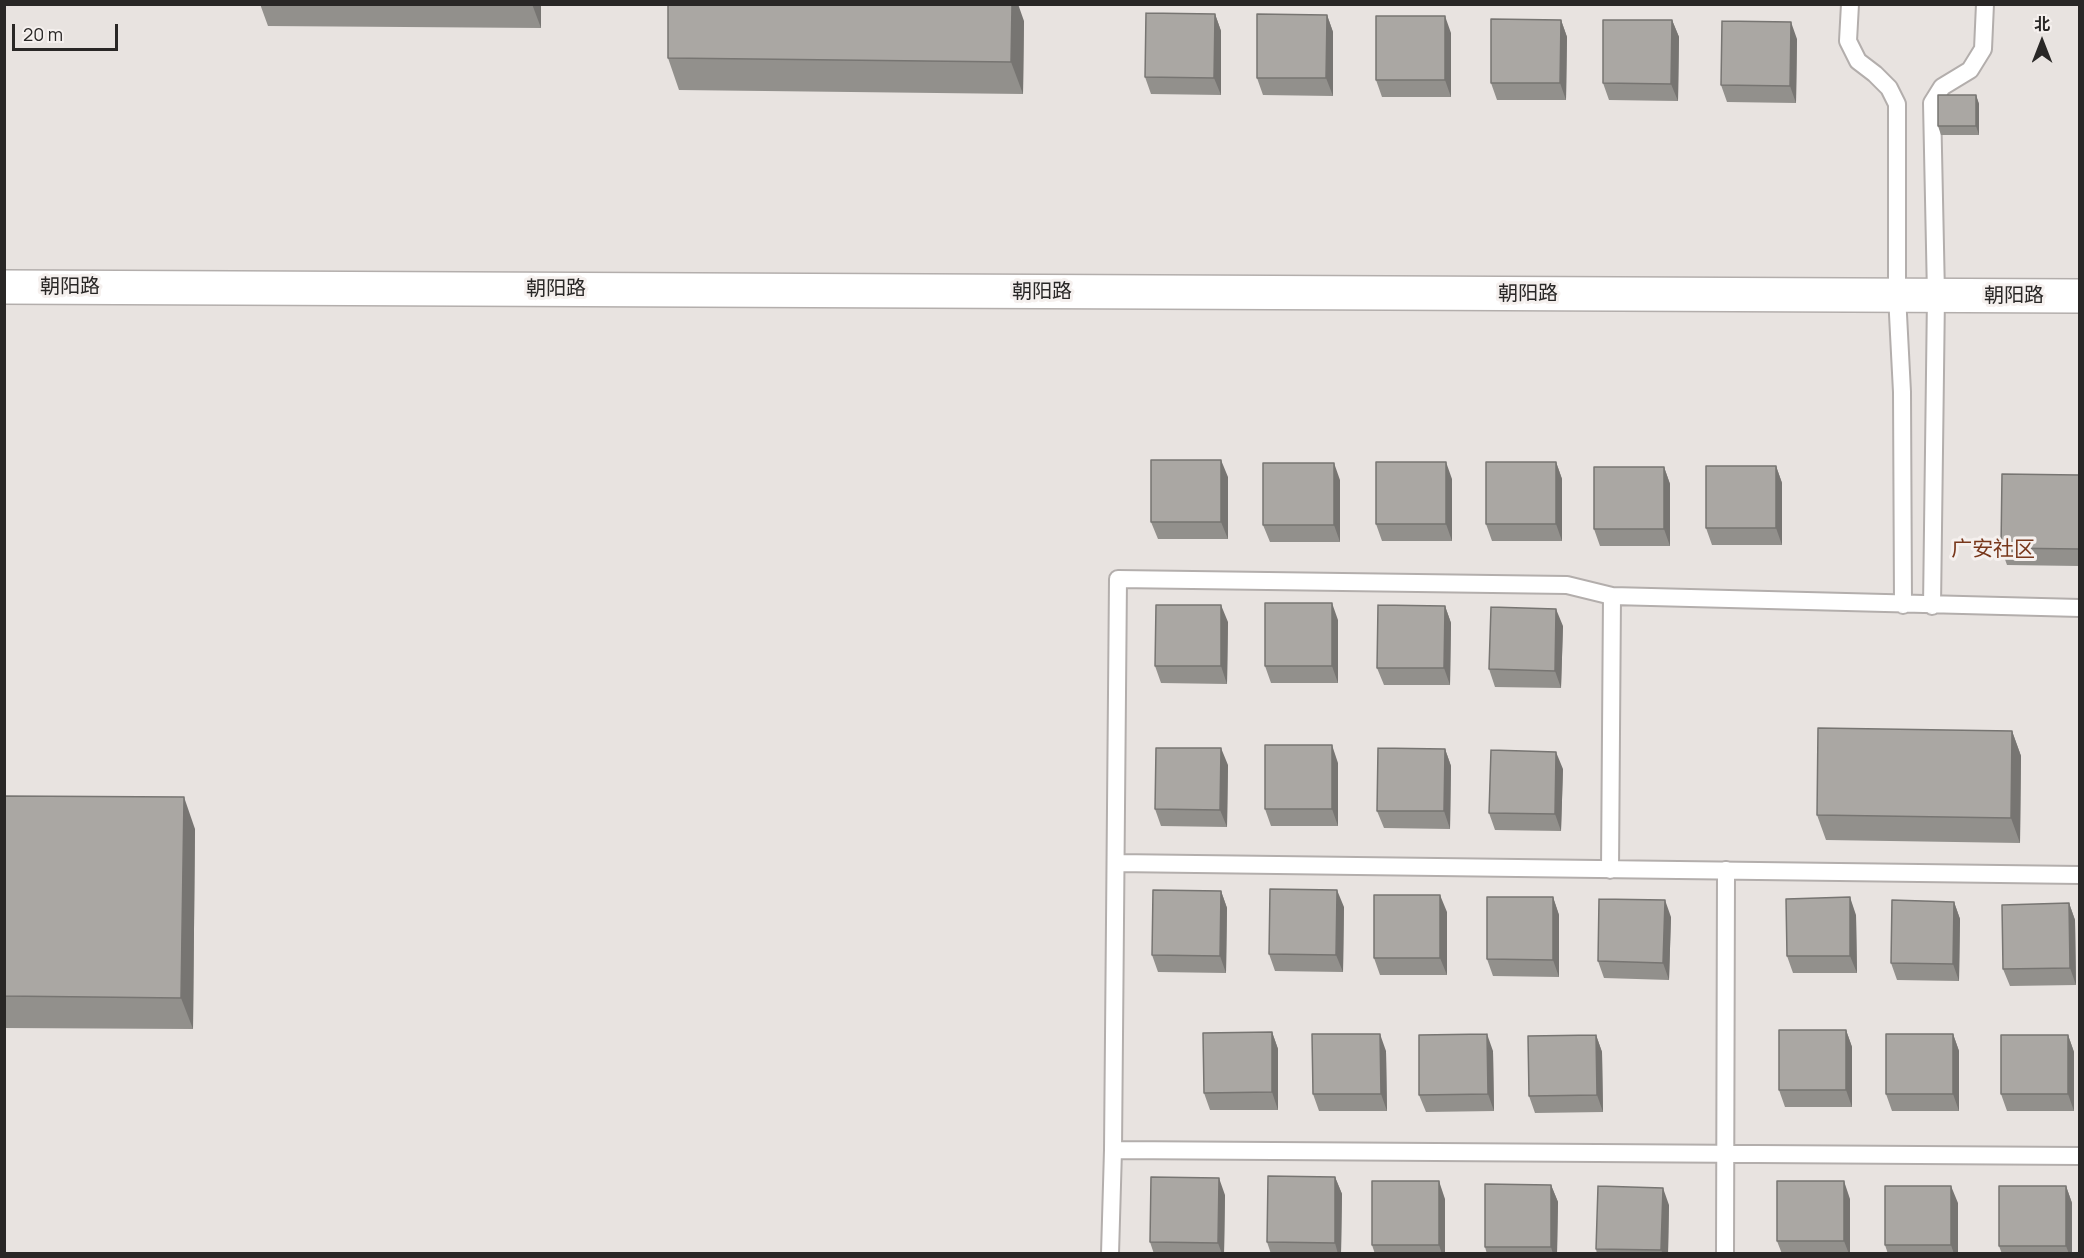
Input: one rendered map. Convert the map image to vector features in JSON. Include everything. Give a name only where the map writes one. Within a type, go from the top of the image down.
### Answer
[{"type":"main road","name":"朝阳路","points":[[4,287],[2079,296]]},
{"type":"lane","points":[[1850,4],[1848,41],[1858,61],[1889,88],[1897,104],[1897,295],[1902,392],[1903,605]]},
{"type":"lane","points":[[1932,606],[1936,295],[1932,103],[1942,87],[1970,70],[1983,49],[1985,4]]},
{"type":"lane","points":[[1110,1254],[1118,579],[1567,585],[1612,596],[2079,608]]},
{"type":"lane","points":[[1610,870],[1612,596]]},
{"type":"lane","points":[[1116,863],[2079,875]]},
{"type":"lane","points":[[1725,1254],[1726,870]]},
{"type":"lane","points":[[1113,1150],[2079,1156]]},
{"type":"building","points":[[668,4],[1012,4],[1011,62],[668,58]]},
{"type":"building","points":[[1146,13],[1215,14],[1214,78],[1145,77]]},
{"type":"building","points":[[1257,14],[1327,15],[1326,78],[1257,78]]},
{"type":"building","points":[[1376,16],[1445,16],[1445,80],[1376,80]]},
{"type":"building","points":[[1491,19],[1561,20],[1560,83],[1491,83]]},
{"type":"building","points":[[1603,20],[1672,20],[1671,84],[1603,83]]},
{"type":"building","points":[[1722,21],[1791,22],[1790,86],[1721,85]]},
{"type":"building","points":[[1938,95],[1976,95],[1976,126],[1938,126]]},
{"type":"building","points":[[1151,460],[1221,460],[1221,522],[1151,522]]},
{"type":"building","points":[[1376,462],[1446,462],[1446,524],[1376,524]]},
{"type":"building","points":[[1486,462],[1556,462],[1556,524],[1486,524]]},
{"type":"building","points":[[1263,463],[1334,463],[1334,525],[1263,525]]},
{"type":"building","points":[[1706,466],[1776,466],[1776,528],[1706,528]]},
{"type":"building","points":[[1594,467],[1664,467],[1664,529],[1594,529]]},
{"type":"building","points":[[2002,474],[2079,475],[2079,549],[2001,548]]},
{"type":"building","points":[[1265,603],[1332,603],[1332,666],[1265,666]]},
{"type":"building","points":[[1156,605],[1221,605],[1221,666],[1155,666]]},
{"type":"building","points":[[1378,605],[1445,606],[1444,668],[1377,668]]},
{"type":"building","points":[[1491,607],[1556,609],[1555,671],[1489,669]]},
{"type":"building","points":[[1818,728],[2012,731],[2011,818],[1817,815]]},
{"type":"building","points":[[1265,745],[1332,745],[1332,809],[1265,809]]},
{"type":"building","points":[[1156,748],[1221,748],[1220,810],[1155,809]]},
{"type":"building","points":[[1378,748],[1445,749],[1444,811],[1377,811]]},
{"type":"building","points":[[1491,750],[1556,752],[1555,814],[1489,813]]},
{"type":"building","points":[[4,796],[184,797],[181,998],[4,996]]},
{"type":"building","points":[[1270,889],[1337,890],[1336,955],[1269,954]]},
{"type":"building","points":[[1153,890],[1221,891],[1220,956],[1152,955]]},
{"type":"building","points":[[1374,895],[1440,895],[1440,958],[1374,958]]},
{"type":"building","points":[[1487,897],[1553,897],[1553,960],[1487,959]]},
{"type":"building","points":[[1850,897],[1850,956],[1787,956],[1786,899]]},
{"type":"building","points":[[1599,899],[1665,900],[1663,963],[1598,961]]},
{"type":"building","points":[[1892,900],[1954,902],[1953,964],[1891,963]]},
{"type":"building","points":[[2069,903],[2070,968],[2003,969],[2002,905]]},
{"type":"building","points":[[1779,1030],[1846,1030],[1846,1090],[1779,1090]]},
{"type":"building","points":[[1272,1032],[1272,1092],[1204,1093],[1203,1033]]},
{"type":"building","points":[[1312,1034],[1380,1034],[1381,1094],[1313,1094]]},
{"type":"building","points":[[1487,1034],[1488,1094],[1419,1095],[1419,1035]]},
{"type":"building","points":[[1886,1034],[1953,1034],[1953,1094],[1886,1094]]},
{"type":"building","points":[[1596,1035],[1597,1095],[1529,1096],[1528,1036]]},
{"type":"building","points":[[2001,1035],[2068,1035],[2068,1094],[2001,1094]]},
{"type":"building","points":[[1268,1176],[1335,1177],[1335,1243],[1267,1242]]},
{"type":"building","points":[[1151,1177],[1219,1178],[1218,1243],[1150,1242]]},
{"type":"building","points":[[1372,1181],[1439,1181],[1439,1245],[1372,1245]]},
{"type":"building","points":[[1777,1181],[1844,1181],[1844,1241],[1777,1241]]},
{"type":"building","points":[[1485,1184],[1551,1185],[1551,1247],[1485,1247]]},
{"type":"building","points":[[1598,1186],[1663,1188],[1661,1250],[1596,1249]]},
{"type":"building","points":[[1885,1186],[1951,1186],[1951,1245],[1885,1245]]},
{"type":"building","points":[[1999,1186],[2066,1186],[2066,1246],[1999,1246]]},
{"type":"district","name":"广安社区","points":[[1993,550]]}]
